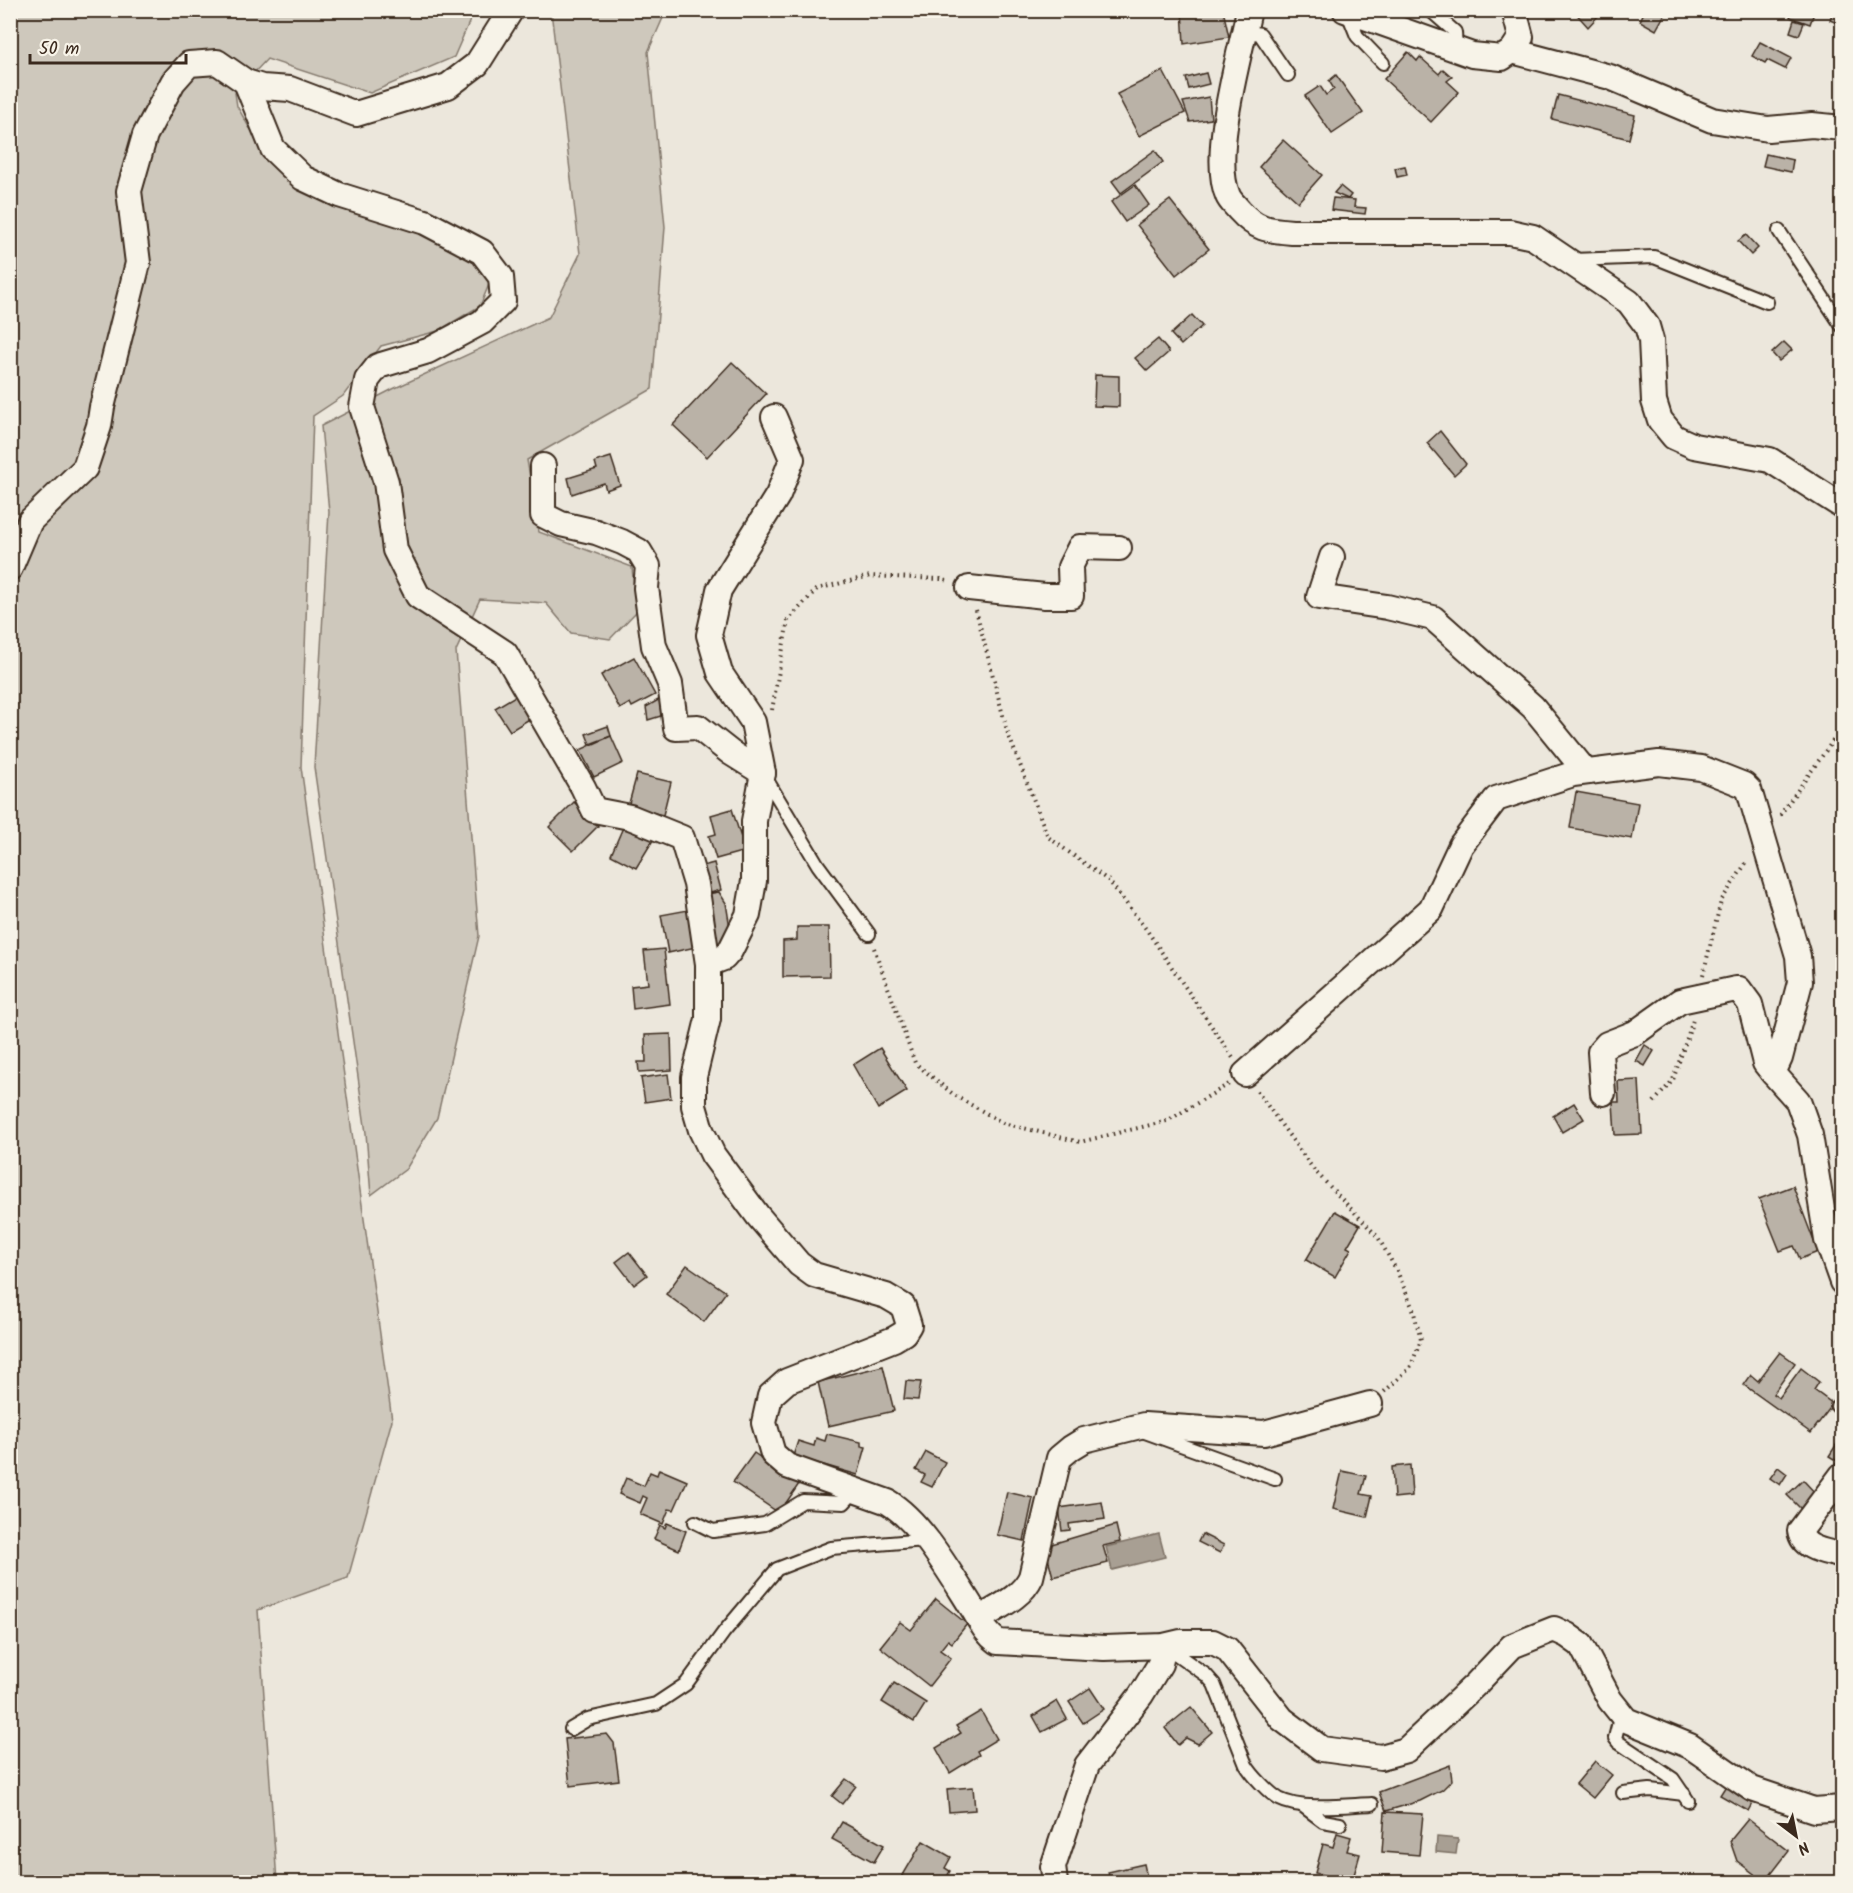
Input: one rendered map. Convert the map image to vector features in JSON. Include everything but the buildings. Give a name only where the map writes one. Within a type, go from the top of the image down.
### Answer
[{"type":"street","points":[[10,568],[30,521],[85,468],[99,426],[138,263],[129,191],[145,135],[173,82],[189,64],[217,62],[246,82],[262,87],[290,89],[356,114],[448,86],[477,64],[511,10]]},
{"type":"street","points":[[1346,11],[1472,55],[1502,58],[1512,51],[1521,38],[1514,10]]},
{"type":"street","points":[[1247,21],[1224,128],[1223,170],[1224,184],[1229,198],[1249,220],[1266,230],[1292,232],[1510,232],[1533,237],[1629,302],[1647,326],[1651,340],[1654,401],[1660,420],[1674,437],[1694,446],[1770,460],[1842,506]]},
{"type":"street","points":[[1512,51],[1610,77],[1712,120],[1768,129],[1812,125],[1842,128]]},
{"type":"street","points":[[246,82],[273,149],[303,178],[339,195],[425,222],[482,252],[501,277],[503,301],[482,322],[428,351],[378,366],[367,380],[362,406],[386,482],[394,550],[418,596],[505,653],[594,810],[630,817],[682,838],[696,884],[708,964],[708,1019],[693,1077],[694,1106],[712,1155],[758,1216],[799,1264],[814,1275],[886,1296],[903,1306],[909,1325],[904,1333],[787,1381],[770,1396],[764,1423],[773,1454],[787,1466],[888,1502],[899,1509],[938,1555],[987,1634],[998,1642],[1104,1648],[1213,1642],[1227,1648],[1282,1719],[1322,1749],[1381,1757],[1406,1750],[1512,1647],[1554,1629],[1568,1635],[1581,1645],[1610,1700],[1626,1720],[1690,1746],[1752,1789],[1814,1809],[1842,1808]]},
{"type":"street","points":[[708,964],[724,958],[730,951],[748,915],[755,861],[754,821],[763,773],[753,722],[720,673],[709,635],[718,590],[777,495],[792,459],[774,417]]},
{"type":"street","points":[[543,466],[543,515],[561,524],[596,532],[622,542],[639,551],[648,566],[646,588],[649,621],[654,646],[670,684],[676,728],[698,727],[731,753],[763,773]]},
{"type":"street","points":[[969,588],[1045,596],[1071,596],[1070,567],[1080,547],[1119,548]]},
{"type":"street","points":[[1332,557],[1319,597],[1387,607],[1433,618],[1533,707],[1586,772]]},
{"type":"street","points":[[1245,1074],[1431,909],[1461,845],[1496,799],[1573,774],[1659,763],[1701,768],[1744,784],[1749,790],[1798,956],[1800,982],[1780,1058],[1773,1073]]},
{"type":"street","points":[[1603,1093],[1600,1052],[1602,1047],[1635,1033],[1680,1001],[1739,989],[1750,1004],[1765,1063],[1798,1101],[1810,1135],[1827,1240],[1842,1282]]},
{"type":"street","points":[[979,1619],[1019,1594],[1027,1585],[1059,1458],[1084,1440],[1144,1425],[1264,1433],[1370,1404]]},
{"type":"street","points":[[1842,1478],[1800,1531],[1801,1539],[1806,1545],[1842,1557]]},
{"type":"street","points":[[1055,1882],[1053,1867],[1087,1765],[1141,1695],[1160,1664],[1164,1646]]},
{"type":"lane","points":[[1430,10],[1455,32],[1456,50]]},
{"type":"lane","points":[[1346,11],[1358,36],[1383,63]]},
{"type":"lane","points":[[1247,21],[1260,34],[1288,75]]},
{"type":"lane","points":[[1779,231],[1842,326]]},
{"type":"lane","points":[[1568,260],[1654,257],[1767,302]]},
{"type":"lane","points":[[763,773],[819,865],[869,934]]},
{"type":"lane","points":[[1132,1428],[1275,1479]]},
{"type":"lane","points":[[695,1522],[713,1532],[765,1524],[803,1501],[844,1503],[855,1491]]},
{"type":"lane","points":[[571,1729],[588,1719],[656,1704],[686,1684],[724,1632],[777,1569],[831,1548],[925,1540]]},
{"type":"lane","points":[[1164,1646],[1206,1675],[1214,1684],[1251,1772],[1279,1798],[1303,1806],[1323,1821],[1340,1824]]},
{"type":"lane","points":[[1621,1714],[1615,1738],[1618,1742],[1673,1779],[1686,1798],[1650,1790],[1623,1793]]},
{"type":"lane","points":[[1303,1806],[1372,1804]]},
{"type":"path","points":[[771,720],[788,620],[817,589],[870,576],[941,579],[969,588],[981,622],[1007,731],[1048,837],[1109,881],[1146,929],[1314,1170],[1378,1237],[1397,1271],[1413,1309],[1421,1340],[1410,1368],[1370,1404]]},
{"type":"path","points":[[1653,1102],[1673,1080],[1691,1032],[1721,901],[1842,728]]},
{"type":"path","points":[[869,934],[915,1063],[954,1095],[1003,1123],[1080,1142],[1167,1121],[1245,1074]]},
{"type":"shaded area","points":[[11,11],[474,11],[454,57],[370,93],[267,59],[235,93],[237,106],[249,127],[297,189],[432,234],[472,259],[490,282],[480,306],[438,331],[381,346],[343,396],[313,416],[301,767],[392,1420],[348,1578],[258,1610],[277,1882],[11,1882]]},
{"type":"shaded area","points":[[551,11],[666,11],[648,52],[665,227],[652,389],[527,460],[539,532],[632,567],[636,612],[610,639],[571,633],[546,603],[480,599],[456,651],[479,936],[437,1118],[406,1169],[371,1195],[366,1133],[314,767],[329,512],[321,426],[393,389],[549,317],[580,254]]},
{"type":"shaded area","points":[[1159,1534],[1165,1557],[1112,1570],[1106,1547]]},
{"type":"shaded area","points":[[1437,1837],[1458,1839],[1456,1854],[1436,1852]]}]
